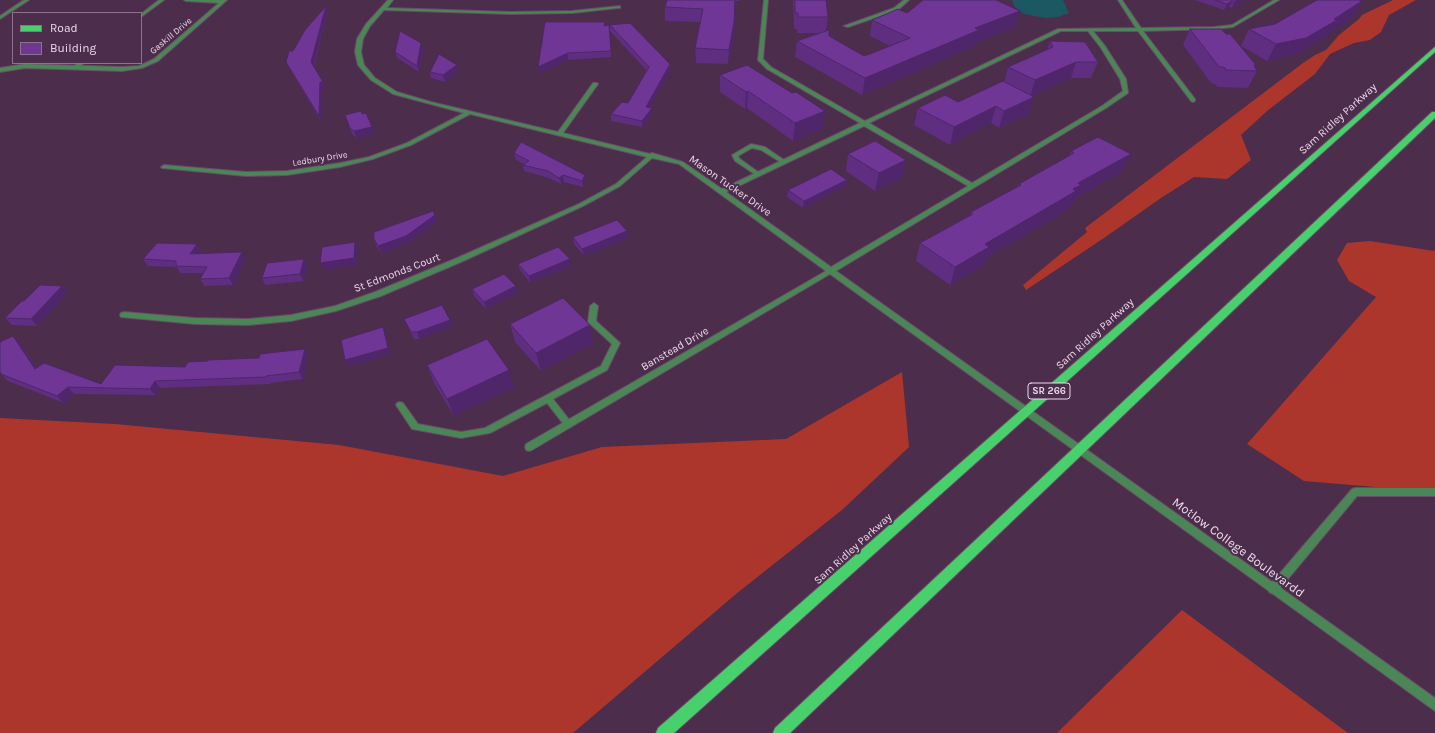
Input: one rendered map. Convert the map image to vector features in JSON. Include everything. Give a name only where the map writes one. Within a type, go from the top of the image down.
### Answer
[{"type":"main road","name":"Sam Ridley Parkway","points":[[664,733],[1435,49]]},
{"type":"main road","points":[[780,733],[1435,114]]},
{"type":"street","points":[[0,18],[28,0]]},
{"type":"street","points":[[142,15],[162,0]]},
{"type":"street","points":[[186,0],[224,1]]},
{"type":"street","name":"Mason Tucker Drive","points":[[391,0],[368,25],[360,39],[358,52],[361,65],[373,79],[395,93],[429,103],[681,163],[832,270],[1026,412]]},
{"type":"street","points":[[766,0],[760,59],[769,68],[867,123],[973,186]]},
{"type":"street","points":[[846,26],[896,9],[907,0]]},
{"type":"street","points":[[1120,0],[1139,29],[1193,100]]},
{"type":"street","points":[[722,192],[1060,30],[1214,28],[1234,26],[1277,0]]},
{"type":"street","name":"Gaskill Drive","points":[[0,70],[25,66],[122,69],[148,64],[156,60],[224,1]]},
{"type":"street","points":[[383,9],[462,13],[510,13],[572,12],[618,8]]},
{"type":"street","name":"Banstead Drive","points":[[529,447],[832,270],[1104,107],[1126,92],[1123,79],[1103,48],[1089,30]]},
{"type":"street","points":[[76,67],[80,64]]},
{"type":"street","points":[[560,134],[595,84]]},
{"type":"street","name":"Ledbury Drive","points":[[164,167],[253,174],[287,173],[340,166],[371,158],[409,144],[468,113]]},
{"type":"street","points":[[758,174],[737,160],[736,155],[751,146],[763,148],[784,162]]},
{"type":"street","name":"St Edmonds Court","points":[[124,315],[195,321],[248,322],[291,318],[336,308],[378,294],[459,260],[581,205],[618,185],[652,155]]},
{"type":"street","points":[[400,405],[415,427],[461,435],[487,431],[604,368],[616,343],[592,322],[594,306]]},
{"type":"street","points":[[548,398],[568,424]]},
{"type":"street","name":"Motlow College Boulevardd","points":[[1026,412],[1435,705]]},
{"type":"street","points":[[1273,589],[1355,492],[1435,492]]},
{"type":"shaded area","points":[[1012,0],[1063,0],[1069,13],[1058,17],[1045,18],[1024,14],[1015,7]]},
{"type":"shaded area","points":[[1393,0],[1416,0],[1389,15],[1381,32],[1370,40],[1354,43],[1330,54],[1315,74],[1267,111],[1241,135],[1251,160],[1227,179],[1194,177],[1026,290],[1023,285],[1087,232],[1085,228],[1303,63],[1326,50],[1339,35],[1362,15]]},
{"type":"shaded area","points":[[1370,241],[1435,250],[1435,492],[1304,481],[1247,444],[1376,297],[1349,281],[1337,260],[1347,243]]},
{"type":"shaded area","points":[[902,372],[909,447],[842,510],[736,594],[573,733],[0,733],[0,418],[115,424],[339,445],[503,476],[602,447],[786,439]]},
{"type":"shaded area","points":[[1182,610],[1348,733],[1057,733]]},
{"type":"building","points":[[667,0],[735,0],[734,22],[729,50],[695,48],[703,9],[665,7]]},
{"type":"building","points":[[795,0],[826,0],[828,17],[798,17],[798,13],[795,13]]},
{"type":"building","points":[[923,0],[996,0],[1020,11],[975,28],[979,30],[865,78],[797,41],[829,30],[829,36],[864,56],[910,38],[872,20],[898,9],[907,13]]},
{"type":"building","points":[[1215,0],[1238,0],[1227,4]]},
{"type":"building","points":[[1317,0],[1362,1],[1334,19],[1337,20],[1306,38],[1276,44],[1249,29],[1275,24]]},
{"type":"building","points":[[326,6],[311,62],[323,82],[320,82],[319,116],[286,62],[289,51],[293,51],[305,30]]},
{"type":"building","points":[[545,22],[605,22],[604,26],[609,25],[611,51],[568,53],[538,67]]},
{"type":"building","points":[[630,23],[670,64],[646,107],[652,108],[642,121],[611,114],[622,102],[628,103],[649,67],[610,25]]},
{"type":"building","points":[[1190,29],[1221,29],[1226,34],[1230,34],[1256,65],[1254,65],[1257,71],[1226,70],[1224,67],[1219,67]]},
{"type":"building","points":[[400,31],[421,43],[417,66],[395,52]]},
{"type":"building","points":[[1050,41],[1085,42],[1098,62],[1076,62],[1035,80],[1008,67],[1053,47]]},
{"type":"building","points":[[439,54],[457,65],[443,75],[430,72]]},
{"type":"building","points":[[747,65],[792,93],[796,92],[825,111],[795,123],[748,91],[746,92],[720,75]]},
{"type":"building","points":[[1003,81],[1034,97],[1004,111],[996,106],[954,127],[918,108],[945,95],[958,102]]},
{"type":"building","points":[[361,111],[362,114],[366,113],[372,127],[354,131],[350,128],[345,115]]},
{"type":"building","points":[[1098,137],[1131,154],[1078,183],[1081,185],[1073,189],[1076,191],[985,244],[989,247],[955,267],[920,243],[973,214],[971,212],[1021,185],[1019,184],[1074,153],[1071,151]]},
{"type":"building","points":[[875,141],[906,160],[879,173],[848,154]]},
{"type":"building","points":[[521,142],[585,175],[582,181],[563,175],[559,178],[548,171],[523,165],[529,161],[514,153]]},
{"type":"building","points":[[831,169],[847,180],[804,201],[788,190]]},
{"type":"building","points":[[433,211],[435,215],[406,236],[378,246],[374,239],[374,232]]},
{"type":"building","points":[[617,220],[627,231],[582,249],[573,237]]},
{"type":"building","points":[[355,242],[354,258],[320,263],[322,247]]},
{"type":"building","points":[[157,243],[197,244],[190,254],[242,252],[229,278],[200,279],[207,267],[176,266],[176,261],[143,259]]},
{"type":"building","points":[[558,247],[570,259],[529,276],[518,264]]},
{"type":"building","points":[[304,259],[300,274],[262,278],[267,263]]},
{"type":"building","points":[[504,274],[516,286],[484,302],[472,289]]},
{"type":"building","points":[[40,285],[62,286],[31,319],[5,318],[22,301],[24,301]]},
{"type":"building","points":[[563,298],[590,325],[536,353],[510,324]]},
{"type":"building","points":[[442,305],[450,320],[417,332],[411,332],[404,319]]},
{"type":"building","points":[[383,327],[388,348],[345,360],[341,340]]},
{"type":"building","points":[[13,336],[35,369],[44,363],[101,384],[115,365],[185,367],[188,362],[259,358],[260,354],[305,349],[299,372],[266,377],[155,381],[150,389],[68,387],[57,396],[1,374],[0,342]]},
{"type":"building","points":[[487,339],[509,370],[447,399],[427,365]]}]
